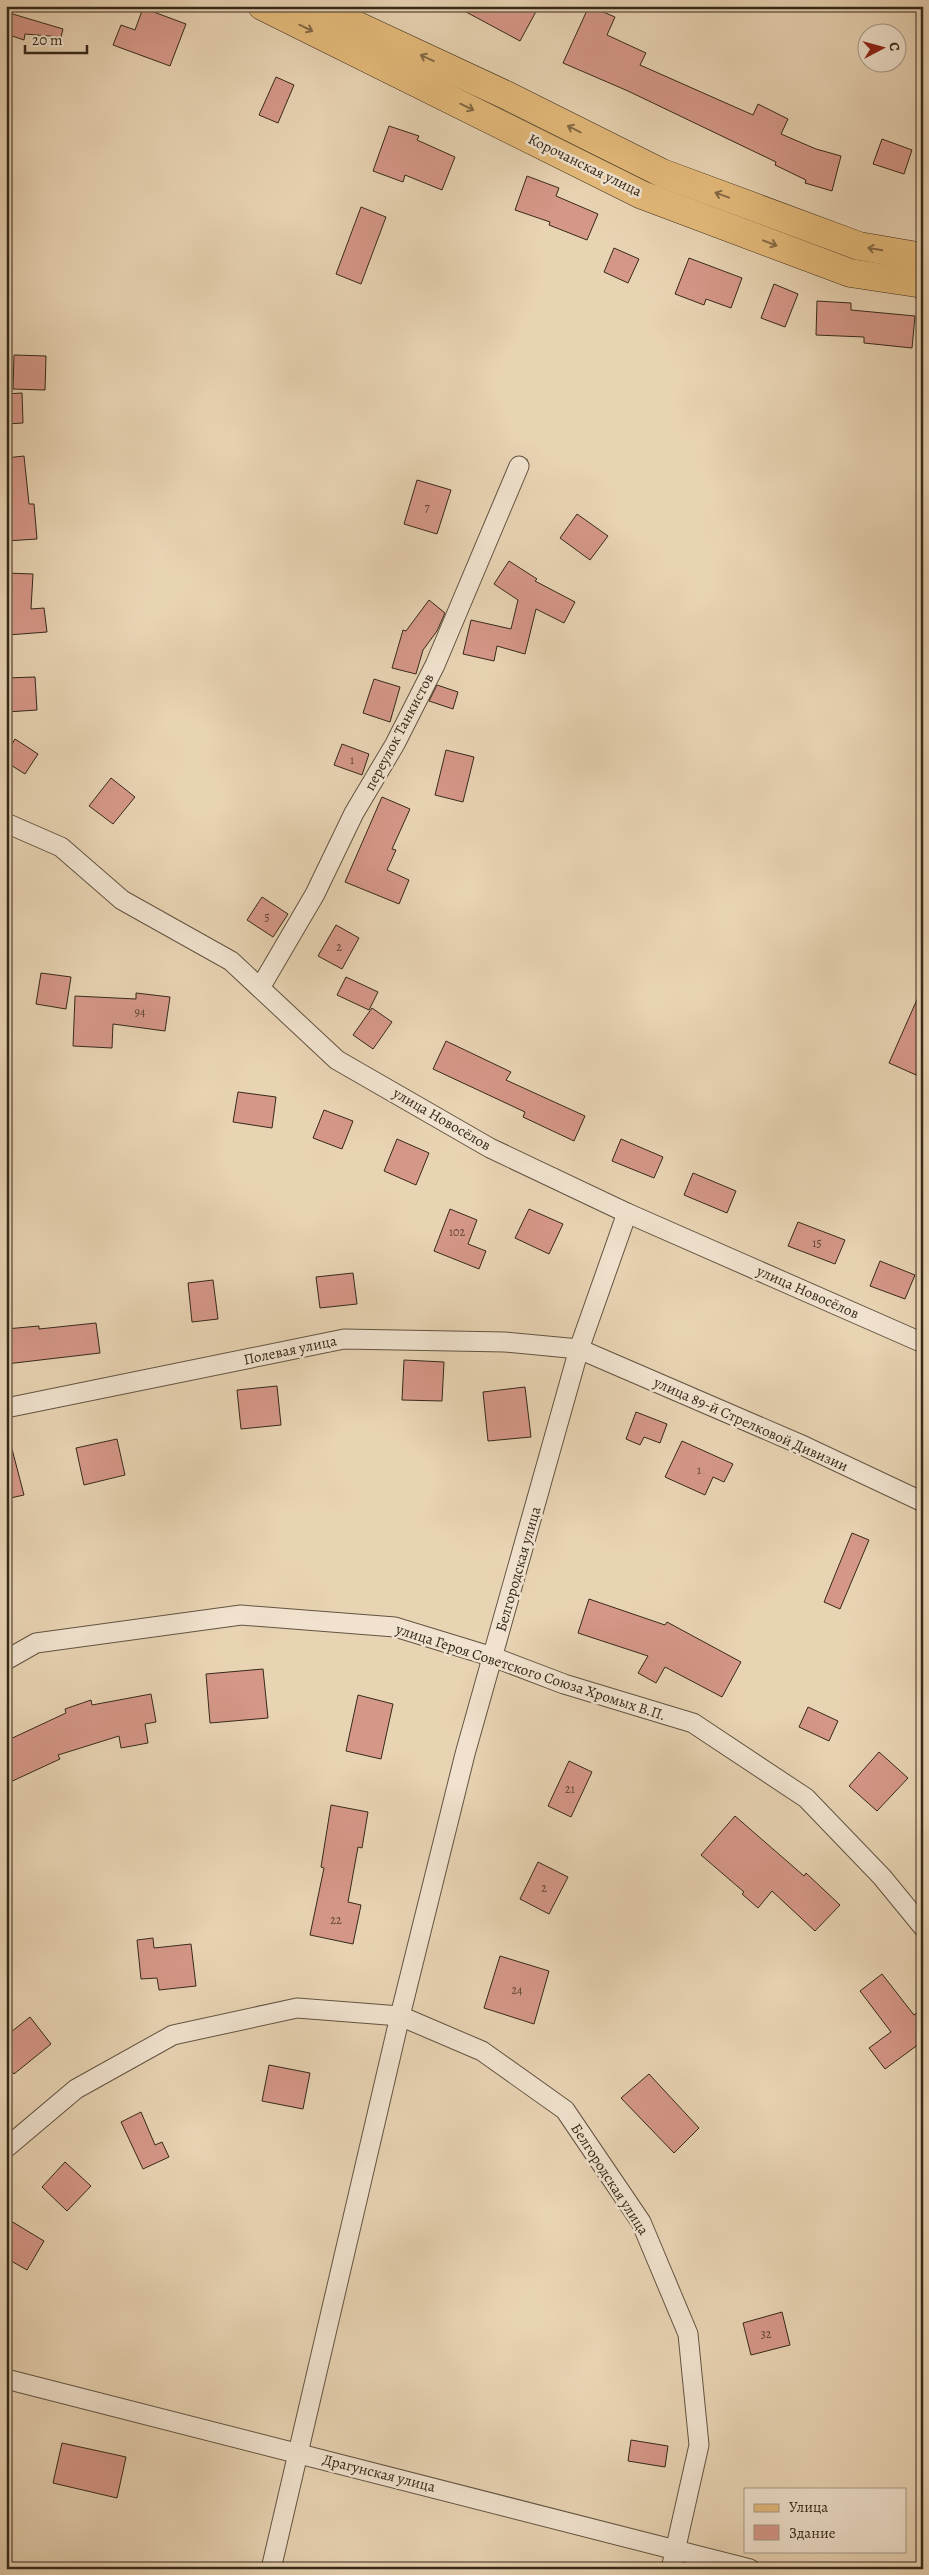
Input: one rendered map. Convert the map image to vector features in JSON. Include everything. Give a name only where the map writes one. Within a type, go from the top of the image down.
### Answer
[{"type":"main road","name":"Корочанская улица","points":[[262,6],[642,194],[850,272],[923,284]]},
{"type":"main road","name":"Корочанская улица","points":[[315,6],[506,95],[662,173],[859,246],[923,257]]},
{"type":"street","name":"переулок Танкистов","points":[[260,988],[315,894],[354,813],[395,744],[435,665],[519,466]]},
{"type":"street","name":"улица Новосёлов","points":[[6,823],[61,847],[122,900],[231,961],[337,1060],[490,1148],[627,1213],[923,1343]]},
{"type":"street","name":"Белгородская улица","points":[[271,2569],[400,2016],[465,1754],[579,1349],[627,1213]]},
{"type":"street","name":"Полевая улица","points":[[6,1408],[344,1339],[505,1342],[579,1349]]},
{"type":"street","name":"улица 89-й Стрелковой Дивизии","points":[[579,1349],[804,1446],[923,1502]]},
{"type":"street","name":"улица Героя Советского Союза Хромых В.П.","points":[[6,1660],[36,1643],[241,1615],[394,1627],[493,1657],[564,1684],[693,1723],[806,1798],[882,1877],[923,1927]]},
{"type":"street","name":"Белгородская улица","points":[[6,2148],[76,2089],[173,2036],[297,2008],[400,2016],[482,2051],[565,2110],[642,2222],[688,2334],[699,2445],[671,2569]]},
{"type":"street","name":"Драгунская улица","points":[[6,2379],[299,2452],[750,2569]]},
{"type":"building","points":[[455,6],[539,6],[520,41]]},
{"type":"building","points":[[589,6],[615,17],[607,35],[646,53],[640,65],[753,115],[758,104],[788,119],[781,134],[816,149],[841,156],[832,191],[805,183],[806,180],[775,165],[776,162],[628,91],[563,63]]},
{"type":"building","points":[[143,8],[186,24],[170,66],[113,45],[121,25],[135,30]]},
{"type":"building","points":[[6,12],[63,29],[61,37],[25,34],[24,40],[6,34]]},
{"type":"building","points":[[276,77],[294,85],[278,123],[259,115]]},
{"type":"building","points":[[389,126],[419,136],[417,140],[455,157],[442,190],[405,175],[403,182],[373,171]]},
{"type":"building","points":[[882,139],[912,150],[904,174],[873,164]]},
{"type":"building","points":[[527,176],[559,188],[556,196],[598,214],[587,240],[549,225],[550,222],[515,210]]},
{"type":"building","points":[[361,207],[386,217],[361,284],[336,274]]},
{"type":"building","points":[[614,248],[639,259],[628,283],[604,272]]},
{"type":"building","points":[[689,258],[742,278],[731,308],[706,299],[704,305],[675,294]]},
{"type":"building","points":[[774,284],[798,294],[785,327],[761,318]]},
{"type":"building","points":[[817,301],[851,303],[851,310],[915,316],[912,348],[864,343],[864,337],[816,335]]},
{"type":"building","points":[[14,355],[46,356],[45,390],[13,389]]},
{"type":"building","points":[[22,393],[23,423],[6,424],[6,394]]},
{"type":"building","points":[[24,456],[29,504],[34,504],[37,539],[6,541],[6,458]]},
{"type":"building","points":[[417,480],[451,490],[437,534],[404,524]]},
{"type":"building","points":[[577,514],[608,536],[590,560],[560,538]]},
{"type":"building","points":[[509,561],[537,579],[535,581],[575,602],[564,623],[536,609],[525,654],[497,646],[494,661],[463,654],[471,620],[511,629],[518,600],[494,584]]},
{"type":"building","points":[[6,573],[33,574],[31,609],[44,608],[47,632],[8,635]]},
{"type":"building","points":[[429,600],[445,613],[437,631],[423,650],[416,674],[392,668],[403,630],[406,631]]},
{"type":"building","points":[[35,677],[37,710],[7,712],[6,678]]},
{"type":"building","points":[[374,679],[400,687],[390,722],[363,713]]},
{"type":"building","points":[[437,685],[458,692],[453,709],[429,701]]},
{"type":"building","points":[[15,739],[38,754],[25,774],[6,762],[6,754]]},
{"type":"building","points":[[342,744],[369,754],[362,775],[334,765]]},
{"type":"building","points":[[446,750],[474,757],[463,802],[435,795]]},
{"type":"building","points":[[111,778],[135,797],[113,824],[89,806]]},
{"type":"building","points":[[382,797],[410,809],[392,849],[396,850],[387,870],[409,880],[399,904],[345,882]]},
{"type":"building","points":[[262,897],[288,914],[273,937],[247,920]]},
{"type":"building","points":[[336,925],[359,938],[342,969],[318,956]]},
{"type":"building","points":[[41,973],[71,977],[66,1009],[36,1004]]},
{"type":"building","points":[[346,977],[378,992],[369,1010],[337,995]]},
{"type":"building","points":[[923,986],[923,1078],[889,1063]]},
{"type":"building","points":[[136,993],[170,997],[165,1031],[113,1024],[112,1048],[73,1046],[75,996],[136,999]]},
{"type":"building","points":[[372,1008],[392,1022],[373,1049],[353,1035]]},
{"type":"building","points":[[446,1041],[511,1072],[506,1080],[585,1116],[574,1141],[523,1117],[525,1112],[433,1069]]},
{"type":"building","points":[[238,1092],[276,1097],[272,1128],[233,1122]]},
{"type":"building","points":[[324,1110],[353,1121],[342,1149],[313,1138]]},
{"type":"building","points":[[397,1139],[429,1153],[416,1185],[384,1171]]},
{"type":"building","points":[[621,1139],[663,1157],[654,1178],[612,1161]]},
{"type":"building","points":[[693,1173],[736,1191],[727,1213],[684,1195]]},
{"type":"building","points":[[450,1209],[477,1220],[468,1244],[486,1251],[479,1269],[434,1251]]},
{"type":"building","points":[[529,1209],[563,1224],[549,1254],[515,1238]]},
{"type":"building","points":[[798,1222],[845,1240],[835,1264],[788,1246]]},
{"type":"building","points":[[880,1261],[915,1275],[905,1299],[870,1286]]},
{"type":"building","points":[[353,1273],[357,1304],[320,1308],[316,1277]]},
{"type":"building","points":[[213,1280],[218,1319],[192,1322],[188,1283]]},
{"type":"building","points":[[96,1323],[100,1353],[6,1364],[6,1329],[39,1326],[39,1329]]},
{"type":"building","points":[[404,1360],[444,1362],[442,1401],[402,1400]]},
{"type":"building","points":[[277,1386],[281,1425],[241,1429],[237,1390]]},
{"type":"building","points":[[525,1387],[531,1437],[488,1441],[483,1392]]},
{"type":"building","points":[[636,1412],[667,1424],[660,1443],[644,1437],[640,1445],[626,1439]]},
{"type":"building","points":[[117,1439],[125,1475],[84,1485],[76,1448]]},
{"type":"building","points":[[682,1441],[733,1464],[724,1482],[713,1477],[705,1495],[665,1477]]},
{"type":"building","points":[[12,1449],[24,1495],[6,1499],[6,1450]]},
{"type":"building","points":[[852,1533],[869,1540],[840,1609],[824,1602]]},
{"type":"building","points":[[589,1599],[665,1625],[667,1622],[741,1662],[722,1697],[665,1667],[656,1683],[638,1673],[648,1656],[578,1633]]},
{"type":"building","points":[[263,1669],[268,1718],[210,1723],[206,1674]]},
{"type":"building","points":[[151,1694],[156,1722],[145,1724],[148,1743],[121,1748],[119,1736],[58,1755],[60,1759],[6,1784],[6,1762],[12,1759],[6,1741],[66,1713],[65,1709],[91,1700],[92,1705]]},
{"type":"building","points":[[358,1695],[393,1704],[381,1759],[346,1751]]},
{"type":"building","points":[[808,1707],[838,1721],[829,1741],[799,1727]]},
{"type":"building","points":[[879,1752],[908,1778],[877,1811],[849,1786]]},
{"type":"building","points":[[569,1761],[592,1772],[571,1817],[548,1806]]},
{"type":"building","points":[[331,1805],[368,1812],[362,1848],[358,1847],[348,1902],[361,1905],[353,1944],[310,1935],[324,1868],[321,1867]]},
{"type":"building","points":[[735,1816],[804,1876],[806,1873],[840,1905],[815,1931],[772,1891],[758,1908],[742,1894],[744,1892],[701,1855]]},
{"type":"building","points":[[538,1862],[568,1877],[549,1914],[520,1899]]},
{"type":"building","points":[[153,1938],[154,1948],[191,1944],[196,1986],[159,1990],[157,1978],[141,1979],[137,1940]]},
{"type":"building","points":[[500,1956],[549,1971],[534,2024],[484,2008]]},
{"type":"building","points":[[882,1974],[914,2015],[923,2009],[923,2041],[885,2069],[869,2048],[891,2032],[860,1991]]},
{"type":"building","points":[[30,2017],[51,2044],[14,2074],[6,2064],[6,2036]]},
{"type":"building","points":[[269,2065],[310,2073],[303,2109],[262,2101]]},
{"type":"building","points":[[649,2074],[699,2128],[674,2153],[621,2098]]},
{"type":"building","points":[[141,2112],[155,2145],[162,2142],[169,2157],[143,2169],[121,2122]]},
{"type":"building","points":[[65,2162],[91,2186],[67,2211],[42,2187]]},
{"type":"building","points":[[6,2218],[44,2241],[27,2270],[6,2258]]},
{"type":"building","points":[[782,2312],[790,2345],[751,2355],[743,2323]]},
{"type":"building","points":[[631,2440],[668,2446],[665,2467],[628,2461]]},
{"type":"building","points":[[62,2443],[126,2457],[117,2498],[53,2483]]}]
